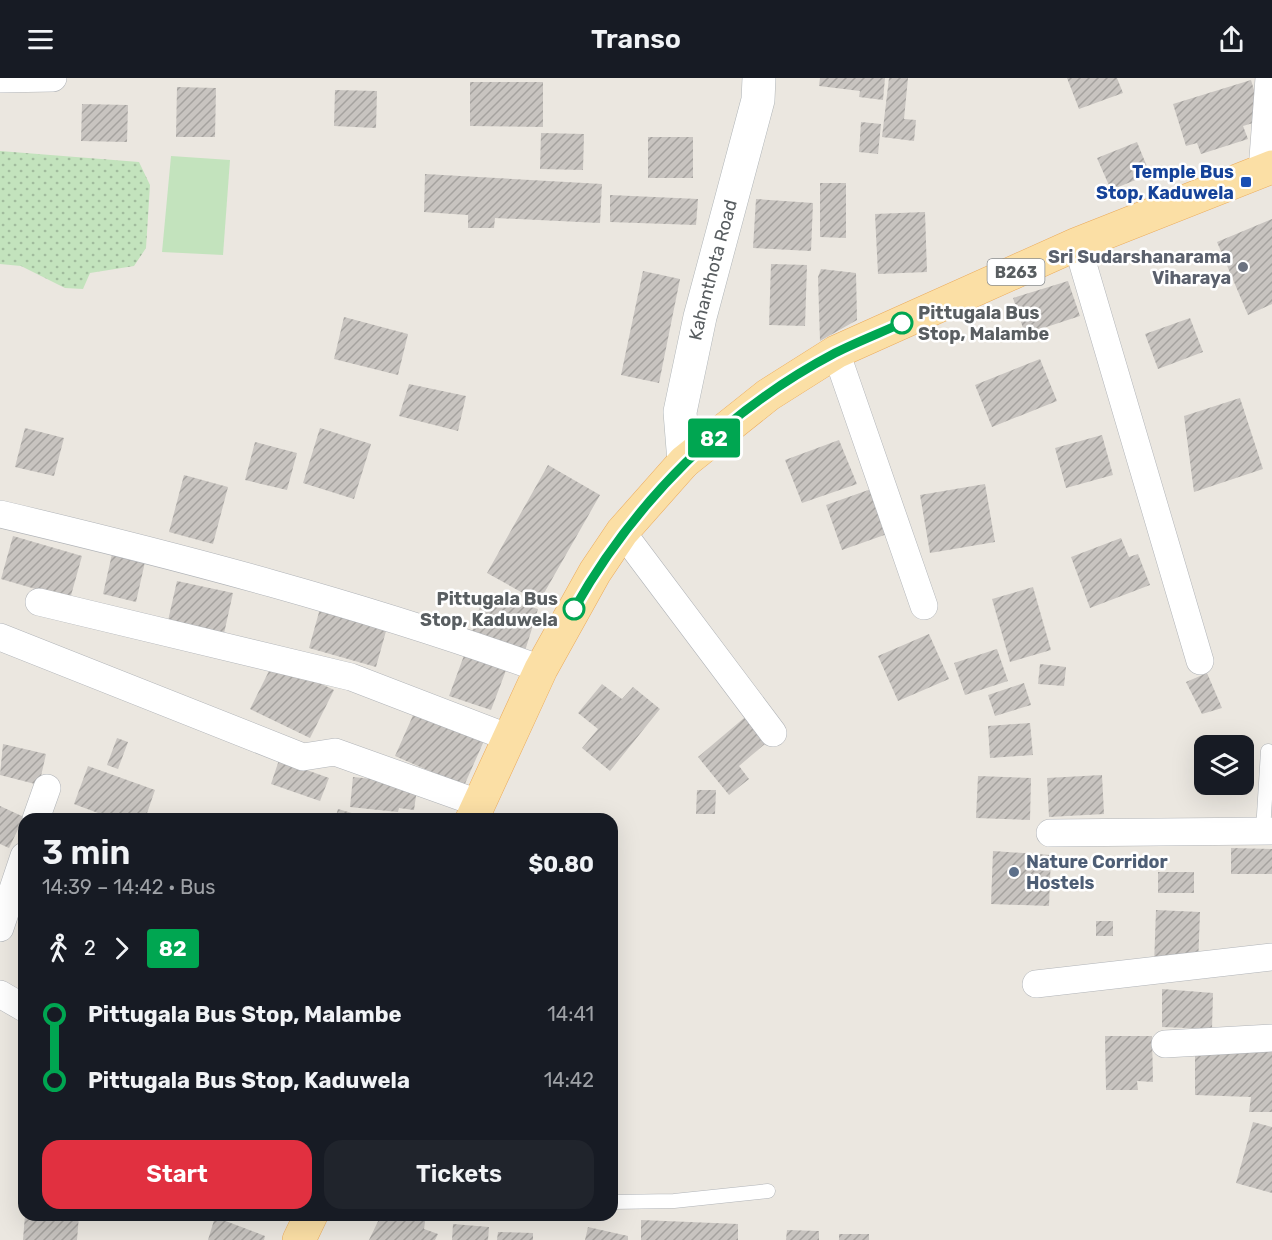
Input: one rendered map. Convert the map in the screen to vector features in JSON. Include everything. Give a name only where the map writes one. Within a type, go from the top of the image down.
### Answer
[{"type":"main road","name":"Kahanthota Road","points":[[684,462],[680,412],[700,317],[758,100],[759,78]]},
{"type":"main road","name":"B263","points":[[475,811],[540,669],[595,572],[622,532],[684,462],[768,395],[836,352],[1077,244],[1267,169]]},
{"type":"main road","points":[[299,1240],[307,1221]]},
{"type":"street","points":[[0,79],[53,78]]},
{"type":"street","points":[[1267,169],[1269,78]]},
{"type":"street","points":[[1077,244],[1200,661]]},
{"type":"street","points":[[836,352],[924,606]]},
{"type":"street","points":[[0,514],[122,543],[426,627],[540,669]]},
{"type":"street","points":[[622,532],[773,733]]},
{"type":"street","points":[[39,602],[351,676],[507,737]]},
{"type":"street","points":[[0,637],[303,757],[335,752],[475,811]]},
{"type":"street","points":[[38,813],[47,788]]},
{"type":"street","points":[[1050,833],[1268,831]]},
{"type":"street","points":[[0,928],[18,874]]},
{"type":"street","points":[[1036,984],[1272,957]]},
{"type":"street","points":[[0,994],[18,1004]]},
{"type":"street","points":[[1165,1044],[1272,1038]]},
{"type":"lane","points":[[1268,751],[1268,831]]},
{"type":"lane","points":[[618,1202],[674,1201],[768,1191]]},
{"type":"green space","points":[[0,151],[139,162],[150,185],[146,248],[134,266],[90,273],[83,289],[65,288],[21,266],[0,264]]},
{"type":"green space","points":[[171,156],[230,160],[223,255],[162,252]]},
{"type":"building","points":[[820,78],[885,78],[883,100],[859,97],[860,91],[819,86]]},
{"type":"building","points":[[889,78],[908,78],[904,119],[916,120],[914,141],[882,137]]},
{"type":"building","points":[[1067,78],[1117,78],[1123,93],[1079,109]]},
{"type":"building","points":[[1251,80],[1263,120],[1243,126],[1248,139],[1201,154],[1197,143],[1186,146],[1173,104]]},
{"type":"building","points":[[470,82],[543,82],[543,127],[470,126]]},
{"type":"building","points":[[177,87],[216,88],[215,137],[176,137]]},
{"type":"building","points":[[335,90],[377,91],[376,128],[334,126]]},
{"type":"building","points":[[82,104],[128,105],[127,142],[81,141]]},
{"type":"building","points":[[861,122],[881,124],[878,154],[859,152]]},
{"type":"building","points":[[541,133],[584,134],[583,170],[540,169]]},
{"type":"building","points":[[648,137],[693,137],[693,178],[648,178]]},
{"type":"building","points":[[1137,142],[1150,174],[1111,190],[1097,158]]},
{"type":"building","points":[[425,174],[602,184],[600,223],[495,218],[494,228],[468,228],[468,215],[424,212]]},
{"type":"building","points":[[820,183],[846,183],[846,238],[820,237]]},
{"type":"building","points":[[610,195],[698,199],[696,225],[610,222]]},
{"type":"building","points":[[756,199],[813,203],[811,251],[753,248]]},
{"type":"building","points":[[925,212],[927,272],[878,274],[875,214]]},
{"type":"building","points":[[1272,219],[1272,304],[1248,315],[1217,242]]},
{"type":"building","points":[[771,264],[807,265],[805,326],[769,325]]},
{"type":"building","points":[[821,269],[856,273],[857,320],[820,341],[818,277]]},
{"type":"building","points":[[643,271],[680,279],[659,383],[621,375]]},
{"type":"building","points":[[1068,281],[1080,316],[1025,334],[1013,298]]},
{"type":"building","points":[[344,317],[408,334],[398,375],[334,359]]},
{"type":"building","points":[[1190,318],[1203,352],[1158,369],[1145,334]]},
{"type":"building","points":[[1040,359],[1057,401],[992,427],[975,385]]},
{"type":"building","points":[[409,384],[466,396],[458,431],[399,416]]},
{"type":"building","points":[[1240,398],[1263,469],[1194,492],[1184,416]]},
{"type":"building","points":[[25,428],[64,438],[54,476],[15,467]]},
{"type":"building","points":[[320,428],[371,444],[354,499],[303,483]]},
{"type":"building","points":[[1102,435],[1113,475],[1066,488],[1055,448]]},
{"type":"building","points":[[839,440],[857,484],[802,503],[785,460]]},
{"type":"building","points":[[255,442],[297,453],[287,490],[245,480]]},
{"type":"building","points":[[548,465],[600,495],[539,602],[487,573]]},
{"type":"building","points":[[184,475],[228,487],[213,544],[169,532]]},
{"type":"building","points":[[985,484],[995,542],[930,553],[920,495]]},
{"type":"building","points":[[874,488],[890,533],[842,550],[826,505]]},
{"type":"building","points":[[13,536],[82,556],[70,599],[1,579]]},
{"type":"building","points":[[1121,538],[1129,557],[1138,554],[1150,585],[1090,608],[1071,557]]},
{"type":"building","points":[[112,554],[145,562],[136,602],[103,594]]},
{"type":"building","points":[[177,581],[233,593],[223,638],[167,625]]},
{"type":"building","points":[[1033,587],[1051,650],[1010,662],[992,599]]},
{"type":"building","points":[[484,593],[538,609],[525,651],[471,635]]},
{"type":"building","points":[[321,605],[388,624],[376,667],[309,648]]},
{"type":"building","points":[[929,634],[949,679],[898,701],[878,656]]},
{"type":"building","points":[[997,649],[1008,681],[965,695],[954,663]]},
{"type":"building","points":[[466,650],[508,665],[491,710],[449,696]]},
{"type":"building","points":[[274,661],[334,690],[310,738],[250,709]]},
{"type":"building","points":[[1040,664],[1066,667],[1064,686],[1038,684]]},
{"type":"building","points":[[1207,673],[1222,708],[1202,714],[1186,682]]},
{"type":"building","points":[[1024,683],[1031,705],[995,716],[988,695]]},
{"type":"building","points":[[602,684],[622,699],[633,687],[660,709],[610,771],[582,748],[598,729],[578,713]]},
{"type":"building","points":[[418,704],[487,734],[464,786],[395,756]]},
{"type":"building","points":[[750,713],[772,738],[739,766],[749,779],[729,795],[698,757]]},
{"type":"building","points":[[1030,723],[1033,755],[990,758],[988,726]]},
{"type":"building","points":[[117,738],[128,742],[118,769],[107,765]]},
{"type":"building","points":[[3,744],[46,754],[39,785],[0,775]]},
{"type":"building","points":[[279,760],[329,778],[320,801],[271,784]]},
{"type":"building","points":[[88,766],[155,790],[147,813],[98,813],[74,804]]},
{"type":"building","points":[[1102,775],[1104,814],[1049,817],[1047,778]]},
{"type":"building","points":[[978,776],[1031,778],[1030,820],[976,818]]},
{"type":"building","points":[[353,777],[402,782],[417,789],[414,810],[399,808],[398,812],[350,807]]},
{"type":"building","points":[[697,790],[716,790],[715,814],[696,814]]},
{"type":"building","points":[[0,806],[18,814],[18,829],[9,848],[0,844]]},
{"type":"building","points":[[338,809],[352,813],[337,813]]},
{"type":"building","points":[[1231,848],[1272,849],[1272,874],[1231,874]]},
{"type":"building","points":[[993,851],[1051,855],[1049,906],[991,904]]},
{"type":"building","points":[[1158,872],[1194,872],[1194,893],[1158,893]]},
{"type":"building","points":[[1156,910],[1200,912],[1198,966],[1154,965]]},
{"type":"building","points":[[1096,921],[1113,921],[1113,936],[1096,936]]},
{"type":"building","points":[[1162,989],[1213,993],[1212,1029],[1162,1027]]},
{"type":"building","points":[[1105,1036],[1152,1036],[1153,1082],[1137,1081],[1138,1090],[1106,1090]]},
{"type":"building","points":[[1195,1045],[1272,1045],[1272,1112],[1249,1112],[1251,1097],[1195,1095]]},
{"type":"building","points":[[1253,1122],[1272,1127],[1272,1193],[1236,1183]]},
{"type":"building","points":[[641,1220],[738,1224],[738,1240],[641,1240]]},
{"type":"building","points":[[25,1221],[79,1221],[77,1240],[23,1240]]},
{"type":"building","points":[[214,1221],[226,1221],[265,1236],[264,1240],[208,1240]]},
{"type":"building","points":[[378,1221],[425,1221],[424,1229],[438,1234],[435,1240],[369,1240]]},
{"type":"building","points":[[453,1224],[489,1227],[488,1240],[452,1240]]},
{"type":"building","points":[[588,1227],[628,1236],[628,1240],[585,1240]]},
{"type":"building","points":[[787,1230],[819,1231],[819,1240],[786,1240]]},
{"type":"building","points":[[498,1232],[533,1233],[533,1240],[497,1240]]},
{"type":"building","points":[[839,1234],[869,1234],[869,1240],[839,1240]]},
{"type":"bus line","name":"82","points":[[574,609],[622,532],[684,462],[768,395],[808,368],[836,352],[902,323]]},
{"type":"place","name":"Temple Bus Stop, Kaduwela","points":[[1246,182]]},
{"type":"place","name":"Sri Sudarshanarama Viharaya","points":[[1243,267]]},
{"type":"place","name":"Pittugala Bus Stop, Malambe","points":[[902,323]]},
{"type":"place","name":"Pittugala Bus Stop, Kaduwela","points":[[574,609]]},
{"type":"place","name":"Nature Corridor Hostels","points":[[1014,872]]}]
